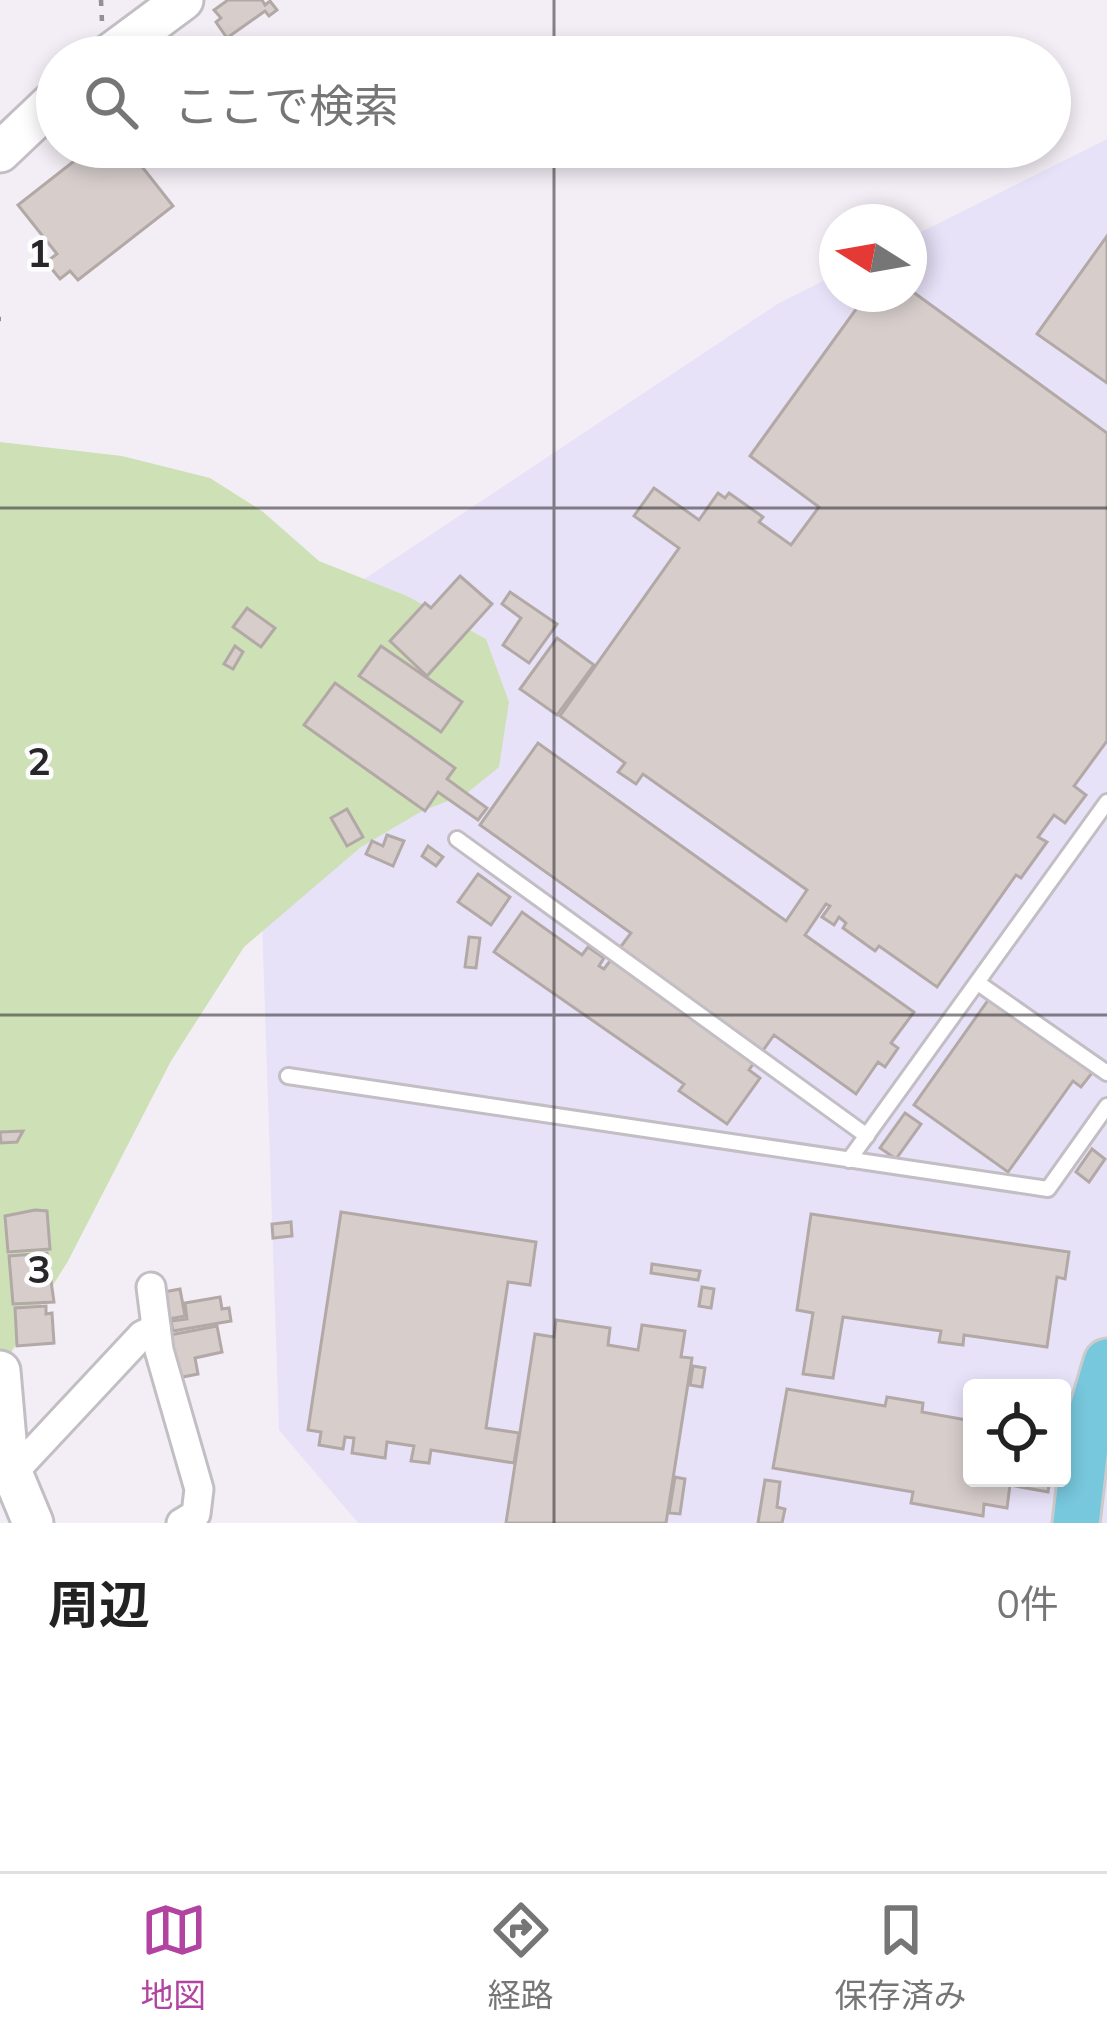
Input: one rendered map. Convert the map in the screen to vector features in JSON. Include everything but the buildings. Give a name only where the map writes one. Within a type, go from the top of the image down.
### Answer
[{"type":"main road","points":[[1076,1523],[1087,1429],[1107,1362]]},
{"type":"street","points":[[134,36],[183,0]]},
{"type":"street","points":[[0,152],[36,118]]},
{"type":"street","points":[[151,1287],[156,1328],[199,1489],[196,1514],[182,1523]]},
{"type":"street","points":[[7,1466],[142,1335],[156,1328]]},
{"type":"street","points":[[0,1371],[7,1466],[33,1523]]},
{"type":"lane","points":[[849,1160],[1107,802]]},
{"type":"lane","points":[[457,838],[866,1136]]},
{"type":"lane","points":[[978,983],[1107,1073]]},
{"type":"lane","points":[[288,1076],[1048,1189],[1107,1106]]},
{"type":"shaded area","points":[[1107,139],[1107,1523],[358,1523],[279,1430],[253,653],[779,303],[819,283],[819,312],[927,312],[927,229],[1049,168],[1071,168],[1071,157]]},
{"type":"green space","points":[[0,442],[122,456],[210,478],[262,511],[319,561],[407,596],[486,639],[509,702],[499,767],[466,794],[422,811],[361,847],[244,947],[171,1061],[68,1261],[0,1370]]}]
